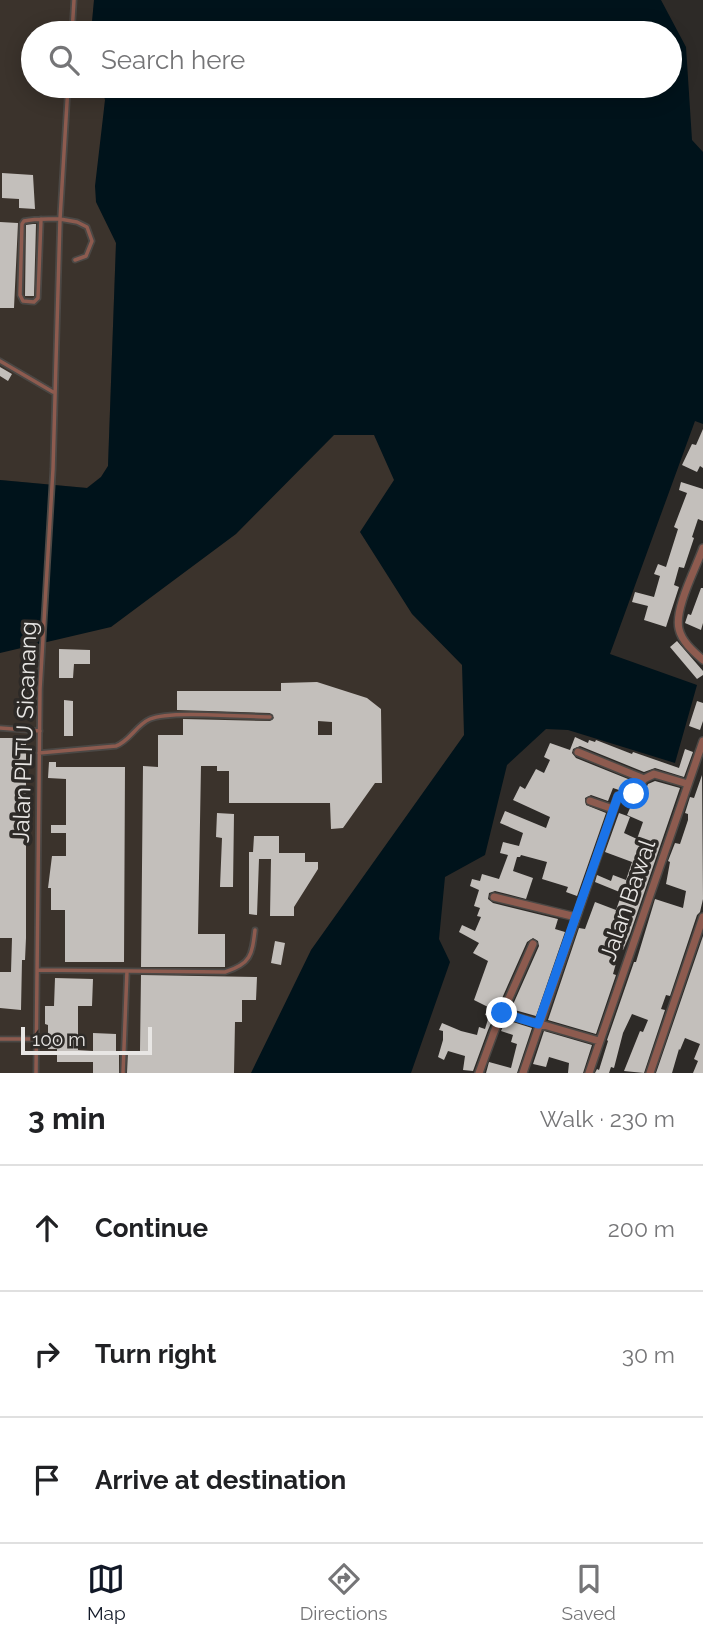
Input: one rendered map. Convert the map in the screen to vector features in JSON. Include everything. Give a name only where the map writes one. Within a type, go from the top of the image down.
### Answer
[{"type":"street","points":[[703,548],[678,620],[679,630],[689,647],[703,660]]},
{"type":"street","name":"Jalan Bawal","points":[[589,1073],[703,741]]},
{"type":"street","points":[[578,752],[644,779]]},
{"type":"street","points":[[523,1073],[619,795],[635,793],[644,779],[657,774],[688,784]]},
{"type":"street","points":[[590,801],[613,809]]},
{"type":"street","points":[[494,897],[576,917]]},
{"type":"street","points":[[650,1073],[703,918]]},
{"type":"street","points":[[479,1073],[502,1013],[534,944]]},
{"type":"street","points":[[502,1013],[599,1041]]},
{"type":"lane","points":[[73,21],[74,0]]},
{"type":"lane","name":"Jalan PLTU Sicanang","points":[[36,1073],[40,689],[67,98]]},
{"type":"lane","points":[[41,219],[38,298],[34,302],[23,301],[20,295],[24,221],[41,219],[60,219],[77,222],[89,229],[91,248],[86,256],[75,260]]},
{"type":"lane","points":[[0,361],[53,391]]},
{"type":"lane","points":[[39,753],[116,746],[144,722],[165,715],[270,717]]},
{"type":"lane","points":[[0,728],[40,731]]},
{"type":"lane","points":[[37,970],[225,971],[242,967],[252,952],[255,930]]},
{"type":"lane","points":[[123,1073],[127,971]]},
{"type":"lane","points":[[0,1039],[36,1039]]},
{"type":"shaded area","points":[[0,0],[94,0],[92,21],[21,21],[21,98],[105,98],[112,231],[116,243],[108,466],[101,477],[87,488],[0,480]]},
{"type":"shaded area","points":[[326,415],[396,417],[478,662],[471,763],[296,1073],[0,1073],[0,611]]},
{"type":"water","points":[[94,0],[661,0],[672,21],[92,21]]},
{"type":"water","points":[[682,39],[686,47],[692,140],[703,152],[703,424],[695,421],[610,654],[697,685],[675,763],[568,730],[546,729],[507,765],[485,855],[445,877],[439,939],[450,962],[411,1073],[251,1073],[311,950],[464,735],[462,665],[412,614],[360,532],[394,480],[374,435],[334,435],[236,534],[111,627],[0,653],[0,480],[87,488],[101,477],[108,466],[116,243],[96,202],[95,186],[105,100],[682,98]]},
{"type":"building","points":[[2,173],[33,175],[35,209],[19,208],[19,199],[2,198]]},
{"type":"building","points":[[0,222],[18,223],[14,308],[0,308]]},
{"type":"building","points":[[36,224],[34,296],[25,296],[26,225]]},
{"type":"building","points":[[0,367],[12,374],[8,381],[0,376]]},
{"type":"building","points":[[703,429],[703,468],[700,466],[697,472],[682,465]]},
{"type":"building","points":[[681,482],[703,489],[703,521],[698,519],[684,568],[679,567],[674,585],[679,587],[666,627],[644,620],[648,606],[632,602],[635,592],[654,597],[660,576],[654,574],[658,564],[666,567],[678,529],[674,527],[687,493],[679,490]]},
{"type":"building","points":[[701,588],[701,630],[685,623],[688,614],[691,615]]},
{"type":"building","points":[[677,641],[703,671],[703,675],[697,679],[670,647]]},
{"type":"building","points":[[59,649],[90,650],[90,664],[74,664],[73,678],[59,678]]},
{"type":"building","points":[[317,682],[367,698],[381,709],[382,783],[375,783],[343,828],[331,829],[330,803],[229,803],[229,771],[217,771],[217,766],[201,766],[198,934],[225,934],[225,967],[141,967],[143,766],[158,767],[158,735],[183,735],[183,719],[270,721],[274,718],[270,713],[177,710],[177,691],[281,691],[281,683]],"holes":[[[318,721],[332,722],[332,735],[318,735]]]},
{"type":"building","points":[[64,700],[73,701],[73,736],[64,736]]},
{"type":"building","points":[[697,701],[703,703],[700,730],[689,726]]},
{"type":"building","points":[[575,737],[588,743],[589,740],[596,740],[679,768],[685,749],[693,752],[684,777],[655,768],[644,772],[580,746],[573,749],[572,753],[576,758],[633,781],[632,787],[619,790],[613,788],[608,801],[591,795],[585,798],[586,805],[606,813],[577,896],[566,892],[568,887],[542,879],[547,862],[521,855],[517,857],[513,871],[533,878],[526,899],[495,891],[489,893],[488,899],[493,903],[558,919],[555,929],[565,932],[536,1016],[511,1009],[539,946],[538,941],[533,938],[527,942],[473,1071],[463,1070],[465,1056],[448,1051],[444,1060],[438,1057],[443,1040],[443,1031],[439,1030],[442,1023],[477,1035],[479,1027],[485,1029],[489,1016],[485,1015],[488,1007],[474,1000],[488,961],[473,953],[479,943],[459,932],[462,925],[475,931],[481,917],[477,916],[480,908],[474,906],[479,890],[470,886],[472,879],[480,881],[482,874],[499,879],[508,855],[500,853],[503,842],[519,846],[523,833],[500,823],[505,811],[546,828],[550,817],[513,800],[520,786],[525,789],[536,769],[544,773],[550,760],[544,757],[550,743],[570,750]]},
{"type":"building","points":[[0,738],[26,738],[26,938],[25,960],[22,960],[21,1010],[0,1008],[0,972],[11,972],[12,938],[0,938]]},
{"type":"building","points":[[49,762],[56,762],[56,767],[125,767],[124,962],[65,962],[65,910],[51,910],[51,888],[48,888],[52,856],[66,856],[66,833],[51,833],[51,825],[66,825],[66,779],[48,778]]},
{"type":"building","points":[[702,775],[703,899],[670,996],[666,995],[661,1009],[665,1010],[644,1073],[624,1071],[640,1031],[643,1032],[648,1020],[632,1014],[623,1033],[614,1068],[611,1067],[609,1073],[595,1073],[599,1070],[655,899],[683,908],[686,891],[666,884],[668,861],[675,843],[680,844],[688,820],[688,814],[685,813],[690,797],[694,798]]},
{"type":"building","points":[[655,781],[680,788],[630,934],[623,950],[620,949],[613,974],[616,975],[596,1034],[548,1020],[579,928],[585,929],[595,902],[616,910],[622,893],[595,882],[597,875],[611,881],[613,875],[626,880],[632,862],[605,852],[619,813],[630,817],[624,833],[637,839],[643,822],[627,815],[634,799],[642,799],[648,784]]},
{"type":"building","points":[[217,813],[234,814],[233,887],[220,887],[222,838],[216,837]]},
{"type":"building","points":[[254,836],[279,836],[279,853],[305,853],[305,862],[318,862],[318,869],[294,907],[294,916],[270,916],[271,859],[259,859],[257,915],[249,914],[249,852],[253,852]]},
{"type":"building","points":[[703,936],[703,1073],[693,1073],[698,1061],[694,1059],[700,1044],[685,1038],[672,1073],[656,1073]]},
{"type":"building","points":[[275,941],[285,943],[281,965],[271,963]]},
{"type":"building","points":[[141,975],[257,977],[256,1000],[242,1000],[242,1022],[235,1022],[234,1073],[127,1073],[128,1051],[140,1051]]},
{"type":"building","points":[[55,978],[93,979],[92,1006],[78,1006],[78,1050],[93,1051],[93,1033],[116,1034],[119,1073],[93,1073],[93,1062],[57,1062],[57,1049],[48,1049],[45,1006],[54,1006]]},
{"type":"building","points":[[506,1020],[532,1028],[517,1073],[486,1073],[489,1062],[511,1068],[517,1044],[511,1042],[513,1035],[501,1031]]},
{"type":"building","points":[[544,1031],[592,1045],[583,1073],[568,1073],[569,1063],[549,1057],[546,1067],[533,1064]]},
{"type":"route","points":[[502,1013],[538,1024],[618,796],[634,794]]}]
